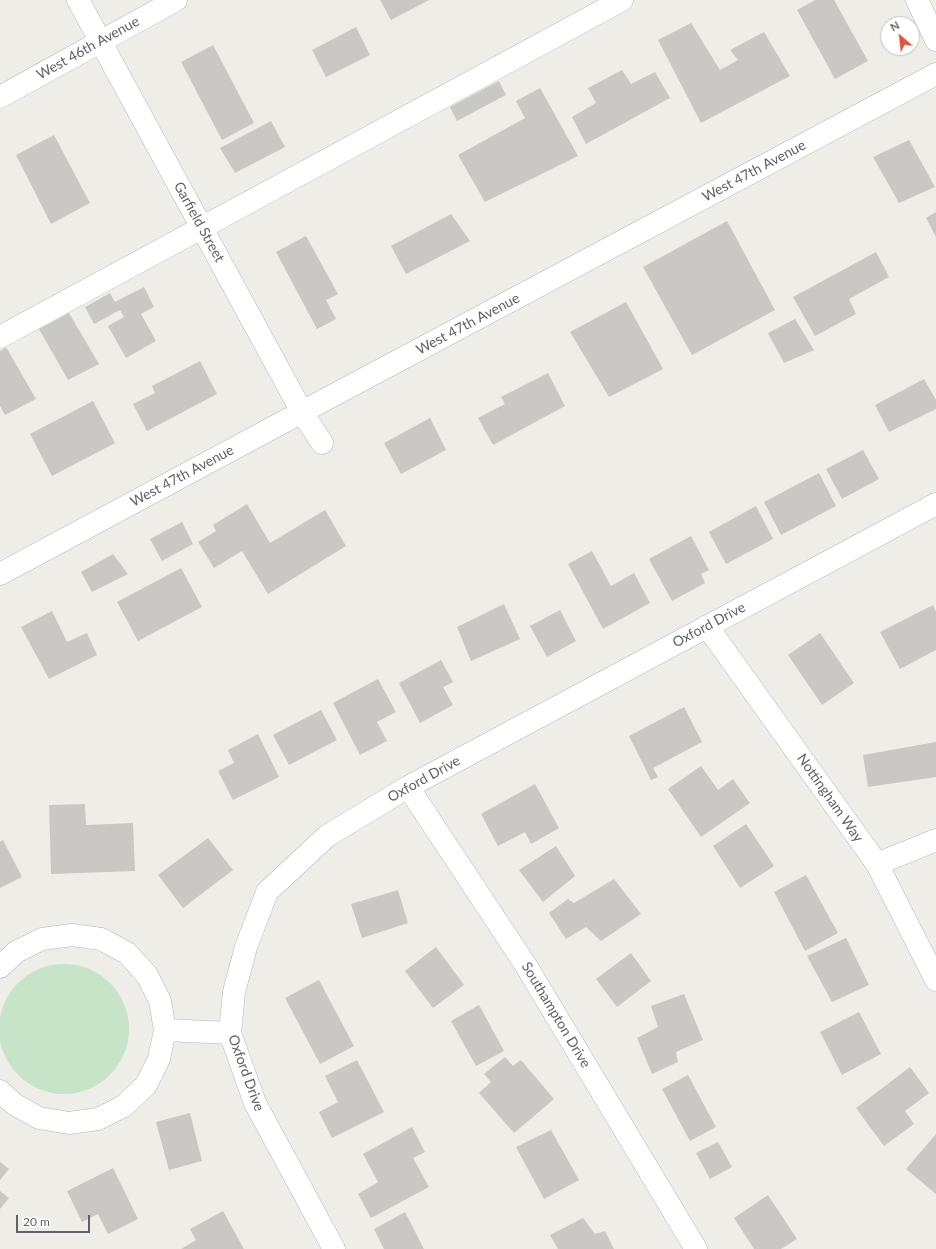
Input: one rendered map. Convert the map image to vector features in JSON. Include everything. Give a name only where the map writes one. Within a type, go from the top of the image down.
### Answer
[{"type":"street","name":"Garfield Street","points":[[78,0],[302,412],[322,443]]},
{"type":"street","name":"West 46th Avenue","points":[[0,96],[176,0]]},
{"type":"street","points":[[0,337],[622,0]]},
{"type":"street","points":[[917,0],[936,40]]},
{"type":"street","name":"West 47th Avenue","points":[[0,574],[936,74]]},
{"type":"street","name":"Oxford Drive","points":[[334,1249],[255,1103],[230,1033],[234,992],[246,947],[267,892],[327,836],[408,787],[936,504]]},
{"type":"street","name":"Nottingham Way","points":[[707,626],[877,864],[936,980]]},
{"type":"street","name":"Southampton Drive","points":[[408,787],[525,964],[696,1249]]},
{"type":"street","points":[[877,864],[936,840]]},
{"type":"street","points":[[0,967],[16,952],[42,939],[72,935],[100,939],[127,953],[147,975],[160,1001],[164,1030],[159,1059],[146,1085],[124,1106],[98,1119],[68,1123],[40,1118],[14,1104],[0,1090]]},
{"type":"street","points":[[164,1030],[230,1033]]},
{"type":"green space","points":[[70,964],[95,971],[110,983],[122,998],[128,1016],[128,1042],[122,1060],[110,1075],[95,1087],[77,1093],[58,1094],[33,1087],[18,1075],[6,1060],[0,1042],[-1,1023],[6,998],[18,983],[33,971],[51,965]]},
{"type":"building","points":[[380,0],[429,0],[391,20]]},
{"type":"building","points":[[815,0],[834,0],[868,61],[835,79],[797,10]]},
{"type":"building","points":[[691,23],[720,70],[738,60],[730,50],[764,32],[790,76],[701,123],[658,40]]},
{"type":"building","points":[[356,27],[370,55],[326,77],[312,50]]},
{"type":"building","points":[[213,45],[254,123],[222,140],[181,62]]},
{"type":"building","points":[[622,70],[631,84],[655,72],[670,98],[586,144],[572,117],[596,103],[588,88]]},
{"type":"building","points":[[499,81],[506,95],[457,121],[450,107]]},
{"type":"building","points":[[540,88],[578,156],[485,202],[458,155],[525,118],[516,101]]},
{"type":"building","points":[[271,121],[285,147],[235,173],[220,148]]},
{"type":"building","points":[[54,135],[90,203],[51,224],[16,155]]},
{"type":"building","points":[[909,140],[935,187],[899,203],[873,157]]},
{"type":"building","points":[[936,212],[936,237],[926,218]]},
{"type":"building","points":[[451,214],[470,241],[406,274],[391,246]]},
{"type":"building","points":[[727,221],[775,310],[692,355],[643,267]]},
{"type":"building","points":[[306,236],[338,294],[326,300],[336,319],[317,329],[276,252]]},
{"type":"building","points":[[876,252],[889,277],[849,299],[856,314],[815,336],[793,297]]},
{"type":"building","points":[[144,287],[154,307],[141,314],[156,341],[126,358],[108,326],[124,317],[120,310],[94,324],[85,307],[110,293],[115,302]]},
{"type":"building","points":[[626,302],[663,369],[609,397],[570,332]]},
{"type":"building","points":[[69,313],[99,364],[68,380],[39,329]]},
{"type":"building","points":[[795,319],[814,350],[784,363],[768,333]]},
{"type":"building","points":[[6,347],[36,399],[5,415],[0,406],[0,351]]},
{"type":"building","points":[[200,361],[217,394],[147,431],[133,404],[155,393],[152,386]]},
{"type":"building","points":[[548,373],[565,406],[493,445],[478,418],[505,404],[501,397]]},
{"type":"building","points":[[924,379],[936,400],[936,409],[889,432],[875,405]]},
{"type":"building","points":[[93,401],[115,443],[52,476],[30,434]]},
{"type":"building","points":[[430,418],[446,450],[401,474],[384,443]]},
{"type":"building","points":[[863,450],[879,479],[842,499],[826,469]]},
{"type":"building","points":[[819,473],[836,506],[781,535],[764,502]]},
{"type":"building","points":[[247,504],[270,543],[325,510],[346,546],[268,594],[242,551],[214,568],[198,542],[216,531],[213,525]]},
{"type":"building","points":[[756,506],[773,539],[726,564],[709,532]]},
{"type":"building","points":[[182,522],[193,544],[162,561],[150,539]]},
{"type":"building","points":[[691,536],[709,570],[701,574],[705,583],[672,601],[649,559]]},
{"type":"building","points":[[592,551],[611,586],[634,573],[650,603],[603,629],[568,564]]},
{"type":"building","points":[[113,554],[128,574],[92,592],[81,572]]},
{"type":"building","points":[[181,568],[202,607],[138,641],[117,602]]},
{"type":"building","points":[[504,604],[520,639],[471,661],[457,627]]},
{"type":"building","points":[[933,605],[936,612],[936,650],[900,669],[880,632]]},
{"type":"building","points":[[560,610],[576,641],[547,657],[530,626]]},
{"type":"building","points":[[52,611],[67,642],[87,633],[97,655],[49,679],[21,627]]},
{"type":"building","points":[[820,633],[854,683],[822,705],[788,655]]},
{"type":"building","points":[[441,660],[453,682],[443,687],[453,705],[420,723],[399,683]]},
{"type":"building","points":[[378,679],[396,712],[377,722],[387,741],[360,755],[333,703]]},
{"type":"building","points":[[684,707],[702,742],[653,768],[658,777],[651,780],[629,736]]},
{"type":"building","points":[[321,710],[337,740],[289,765],[273,735]]},
{"type":"building","points":[[258,734],[279,777],[233,800],[218,771],[234,763],[228,750]]},
{"type":"building","points":[[936,742],[936,777],[868,787],[863,755]]},
{"type":"building","points":[[701,766],[718,790],[733,779],[750,803],[701,837],[668,789]]},
{"type":"building","points":[[535,784],[559,828],[531,844],[525,832],[498,846],[481,814]]},
{"type":"building","points":[[85,804],[86,825],[133,823],[135,871],[51,874],[49,805]]},
{"type":"building","points":[[746,824],[774,866],[740,888],[713,846]]},
{"type":"building","points":[[208,838],[233,870],[183,908],[158,875]]},
{"type":"building","points":[[3,840],[22,877],[0,888],[0,842]]},
{"type":"building","points":[[556,846],[575,876],[543,902],[519,870]]},
{"type":"building","points":[[806,875],[838,933],[805,951],[774,892]]},
{"type":"building","points":[[614,879],[641,914],[601,941],[586,927],[566,939],[549,913],[568,899],[574,903]]},
{"type":"building","points":[[398,890],[408,923],[362,938],[351,904]]},
{"type":"building","points":[[846,938],[869,985],[832,1002],[807,956]]},
{"type":"building","points":[[436,947],[464,985],[433,1008],[405,971]]},
{"type":"building","points":[[631,953],[651,981],[617,1007],[596,979]]},
{"type":"building","points":[[319,980],[354,1046],[320,1064],[285,998]]},
{"type":"building","points":[[684,994],[703,1040],[676,1052],[678,1062],[652,1074],[637,1038],[658,1027],[651,1006]]},
{"type":"building","points":[[479,1005],[504,1051],[476,1066],[451,1021]]},
{"type":"building","points":[[859,1012],[881,1054],[842,1075],[820,1032]]},
{"type":"building","points":[[505,1057],[513,1066],[521,1060],[554,1099],[514,1133],[479,1093],[491,1082],[484,1074]]},
{"type":"building","points":[[357,1060],[384,1112],[332,1138],[319,1112],[338,1102],[325,1076]]},
{"type":"building","points":[[910,1067],[929,1093],[905,1111],[914,1124],[884,1146],[856,1108]]},
{"type":"building","points":[[688,1075],[716,1127],[690,1141],[662,1089]]},
{"type":"building","points":[[190,1113],[202,1161],[169,1170],[156,1122]]},
{"type":"building","points":[[412,1127],[425,1152],[413,1158],[429,1187],[371,1218],[358,1194],[378,1182],[363,1154]]},
{"type":"building","points":[[551,1130],[579,1180],[544,1199],[516,1147]]},
{"type":"building","points":[[936,1134],[936,1194],[906,1169]]},
{"type":"building","points":[[718,1142],[732,1167],[710,1179],[696,1153]]},
{"type":"building","points":[[0,1162],[9,1169],[0,1180]]},
{"type":"building","points":[[113,1168],[138,1219],[108,1234],[98,1214],[82,1222],[67,1191]]},
{"type":"building","points":[[0,1191],[9,1198],[0,1209]]},
{"type":"building","points":[[768,1195],[797,1239],[781,1249],[754,1249],[734,1218]]},
{"type":"building","points":[[223,1211],[244,1249],[181,1249],[196,1240],[190,1229]]},
{"type":"building","points":[[405,1212],[424,1249],[384,1249],[374,1229]]},
{"type":"building","points":[[583,1218],[595,1234],[605,1231],[614,1249],[558,1249],[550,1235]]}]
